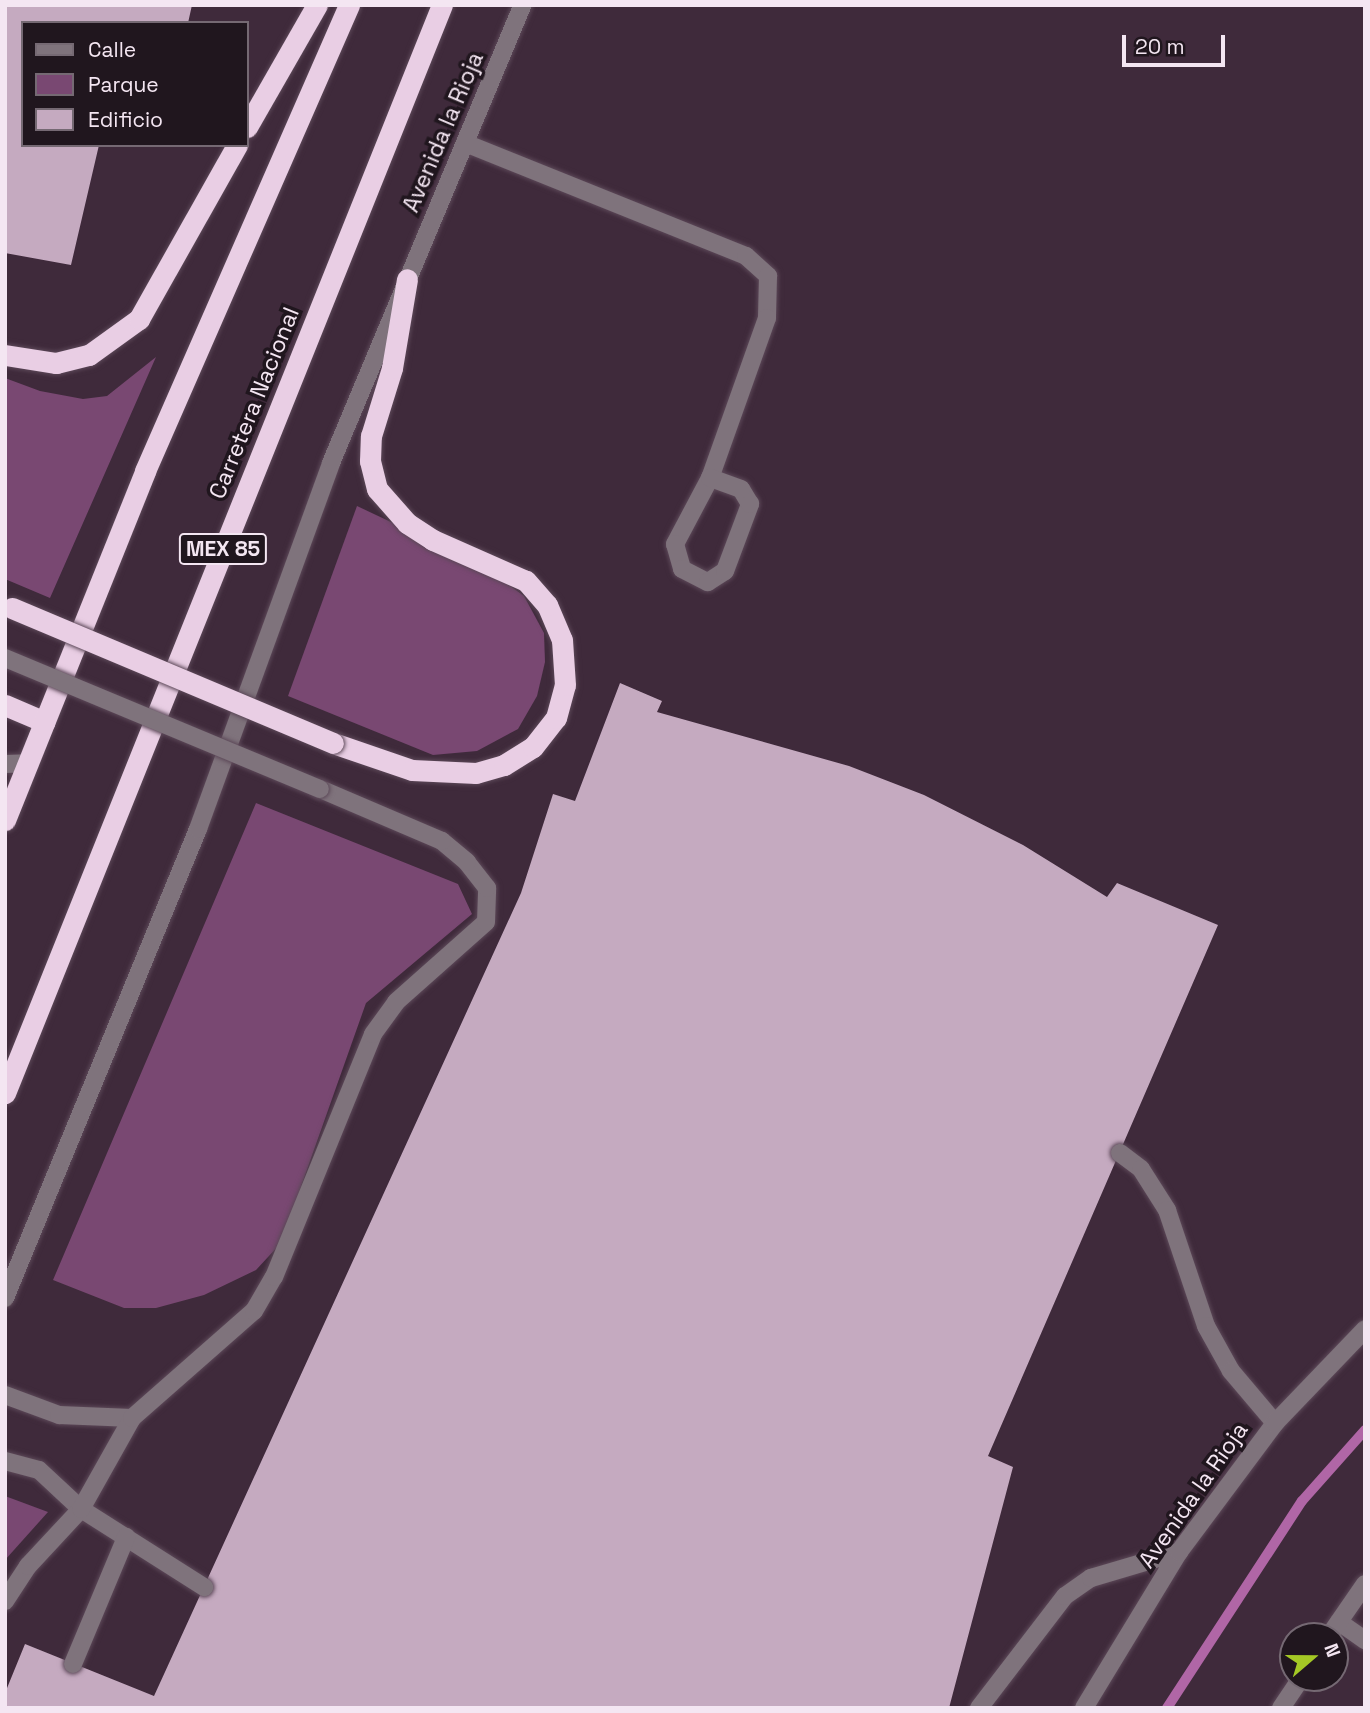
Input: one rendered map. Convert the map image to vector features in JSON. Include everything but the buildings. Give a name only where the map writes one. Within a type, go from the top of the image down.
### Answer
[{"type":"highway","points":[[248,125],[317,5]]},
{"type":"highway","points":[[5,820],[145,471],[349,5]]},
{"type":"highway","name":"Carretera Nacional","points":[[5,1093],[442,5]]},
{"type":"highway","points":[[5,355],[56,363],[89,355],[139,319],[236,147]]},
{"type":"highway","points":[[9,606],[333,743],[412,770],[476,773],[504,765],[533,747],[556,718],[565,685],[562,640],[547,605],[526,581],[425,534],[390,507],[377,489],[370,461],[371,436],[392,368],[407,279]]},
{"type":"highway","points":[[5,705],[45,722]]},
{"type":"street","name":"Avenida la Rioja","points":[[5,1298],[198,828],[331,463],[523,5]]},
{"type":"street","points":[[465,143],[746,256],[768,276],[767,318],[710,478],[675,544],[682,569],[708,582],[725,571],[750,504],[741,489],[710,478]]},
{"type":"street","points":[[5,658],[442,841],[467,862],[487,888],[486,922],[396,1002],[373,1034],[274,1277],[254,1311],[132,1418],[81,1509],[28,1566],[5,1601]]},
{"type":"street","points":[[5,764],[28,763]]},
{"type":"street","points":[[1119,1153],[1141,1169],[1167,1210],[1206,1326],[1231,1371],[1275,1423]]},
{"type":"street","name":"Avenida la Rioja","points":[[1084,1708],[1179,1552],[1275,1423],[1365,1329]]},
{"type":"street","points":[[5,1395],[59,1415],[132,1418]]},
{"type":"street","points":[[5,1461],[39,1470],[81,1509],[204,1587]]},
{"type":"street","points":[[73,1664],[126,1537]]},
{"type":"street","points":[[979,1708],[1065,1596],[1091,1578],[1179,1552]]},
{"type":"street","points":[[1339,1622],[1365,1584]]},
{"type":"street","points":[[1281,1708],[1292,1692]]},
{"type":"green space","points":[[156,357],[50,598],[5,579],[5,378],[40,391],[83,399],[107,396]]},
{"type":"green space","points":[[357,506],[482,565],[524,596],[544,633],[545,662],[537,696],[518,729],[477,751],[433,755],[288,696]]},
{"type":"green space","points":[[256,803],[458,884],[472,914],[366,1003],[281,1243],[256,1270],[204,1295],[156,1308],[124,1308],[53,1280]]},
{"type":"green space","points":[[5,1496],[48,1512],[5,1560]]},
{"type":"waterway","points":[[1167,1708],[1302,1501],[1365,1430]]}]
